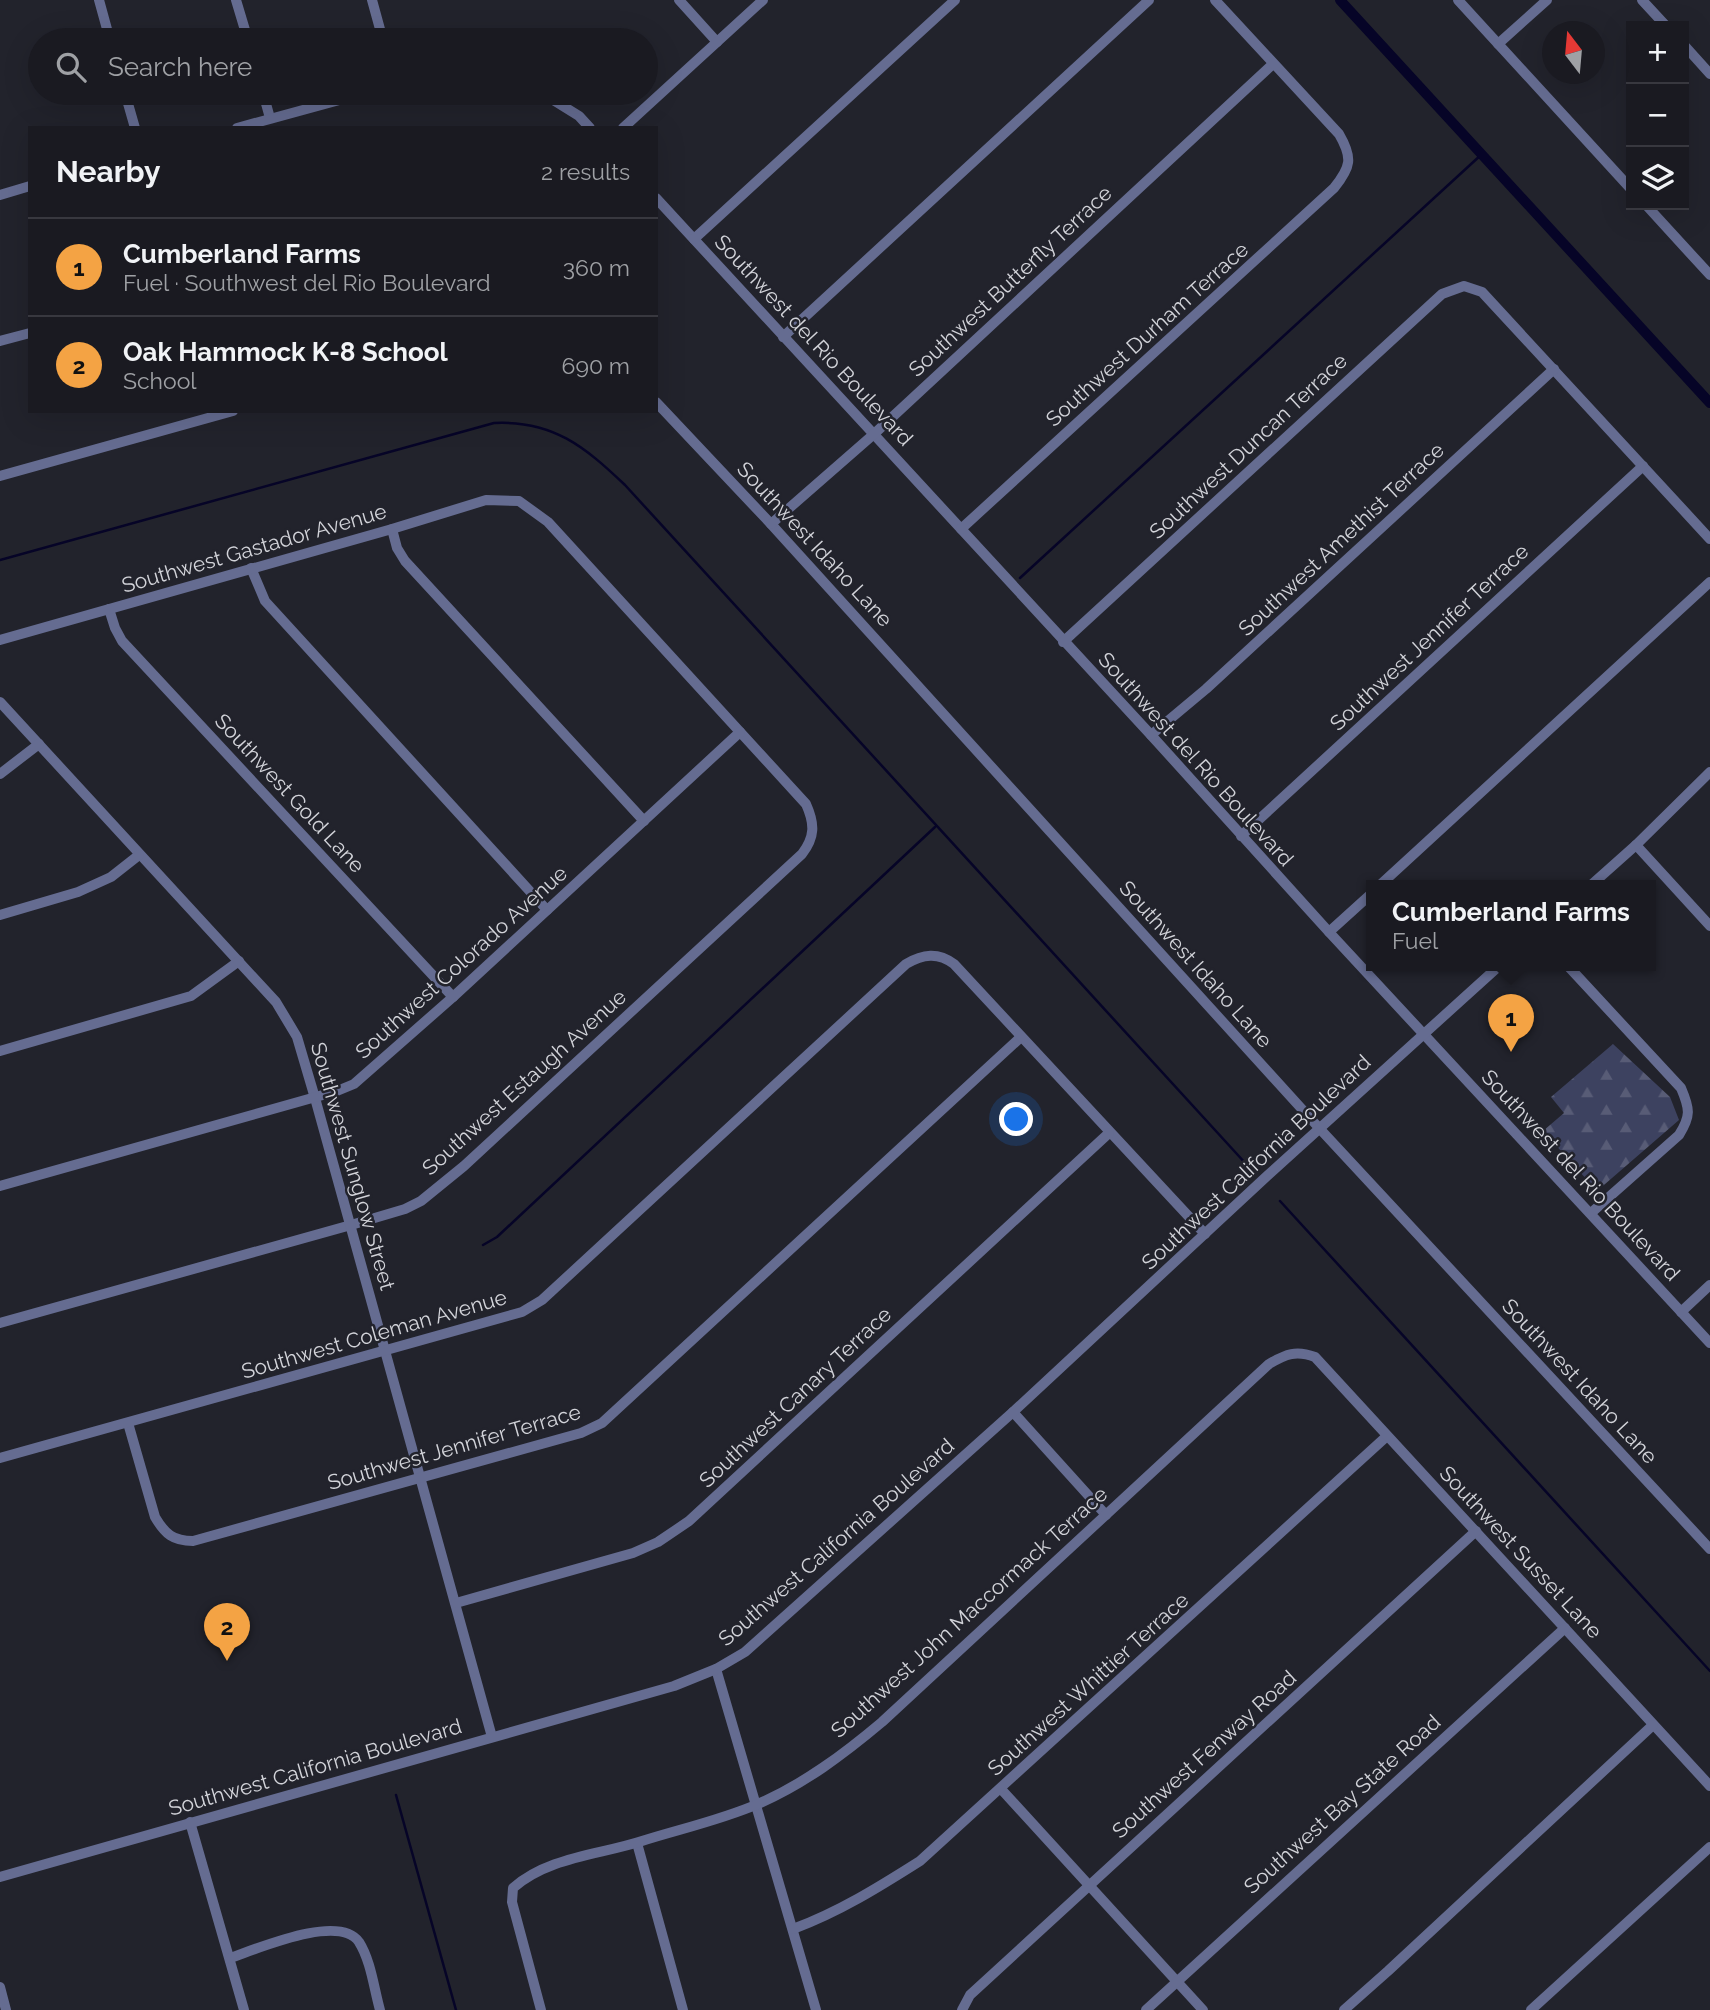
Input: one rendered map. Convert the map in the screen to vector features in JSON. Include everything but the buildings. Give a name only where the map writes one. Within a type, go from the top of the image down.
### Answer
[{"type":"street","points":[[99,0],[107,28]]},
{"type":"street","points":[[236,0],[244,28]]},
{"type":"street","points":[[372,0],[380,28]]},
{"type":"street","points":[[679,0],[717,42]]},
{"type":"street","points":[[658,96],[763,0]]},
{"type":"street","points":[[694,239],[955,0]]},
{"type":"street","points":[[783,337],[1149,0]]},
{"type":"street","points":[[1215,0],[1273,64]]},
{"type":"street","points":[[1458,0],[1626,184]]},
{"type":"street","points":[[1498,44],[1547,0]]},
{"type":"street","points":[[1642,0],[1661,21]]},
{"type":"street","points":[[1689,51],[1710,74]]},
{"type":"street","name":"Southwest Durham Terrace","points":[[961,529],[1334,188],[1346,173],[1349,160],[1346,146],[1339,134],[1273,64]]},
{"type":"street","name":"Southwest Butterfly Terrace","points":[[771,524],[874,434],[1273,64]]},
{"type":"street","points":[[128,105],[134,126]]},
{"type":"street","points":[[266,105],[270,118]]},
{"type":"street","points":[[244,126],[319,105]]},
{"type":"street","points":[[561,105],[579,116],[588,126]]},
{"type":"street","points":[[625,126],[648,105]]},
{"type":"street","points":[[0,195],[28,187]]},
{"type":"street","name":"Southwest del Rio Boulevard","points":[[658,200],[1710,1343]]},
{"type":"street","points":[[1651,210],[1710,275]]},
{"type":"street","name":"Southwest Duncan Terrace","points":[[1063,642],[1442,294],[1464,286],[1482,292],[1554,369]]},
{"type":"street","points":[[0,341],[28,334]]},
{"type":"street","points":[[1554,369],[1710,539]]},
{"type":"street","name":"Southwest Amethist Terrace","points":[[1151,735],[1206,689],[1554,369]]},
{"type":"street","name":"Southwest Idaho Lane","points":[[658,404],[771,524],[1320,1129],[1710,1549]]},
{"type":"street","points":[[0,476],[216,414]]},
{"type":"street","name":"Southwest Jennifer Terrace","points":[[1241,836],[1643,466]]},
{"type":"street","name":"Southwest Gastador Avenue","points":[[0,640],[486,500],[519,501],[548,522],[740,732]]},
{"type":"street","points":[[392,529],[397,548],[405,561],[644,821]]},
{"type":"street","points":[[251,568],[265,601],[547,910]]},
{"type":"street","points":[[1387,880],[1710,582]]},
{"type":"street","name":"Southwest Gold Lane","points":[[109,609],[122,641],[453,997]]},
{"type":"street","name":"Southwest Sunglow Street","points":[[0,702],[276,1002],[297,1037],[492,1738]]},
{"type":"street","name":"Southwest Colorado Avenue","points":[[0,1186],[315,1098],[354,1084],[453,997],[740,732]]},
{"type":"street","name":"Southwest Estaugh Avenue","points":[[0,1323],[405,1209],[439,1187],[802,854],[810,843],[814,830],[813,819],[806,804],[740,732]]},
{"type":"street","points":[[0,774],[38,744]]},
{"type":"street","points":[[1597,880],[1710,772]]},
{"type":"street","points":[[1636,845],[1710,926]]},
{"type":"street","points":[[0,915],[78,892],[110,877],[139,855]]},
{"type":"street","points":[[1329,932],[1366,899]]},
{"type":"street","name":"Southwest Coleman Avenue","points":[[0,1458],[522,1312],[542,1300],[906,964],[926,956],[941,956],[954,964],[1020,1037]]},
{"type":"street","points":[[0,1051],[191,996],[239,961]]},
{"type":"street","name":"Southwest California Boulevard","points":[[0,1877],[674,1686],[716,1669],[745,1652],[1013,1412],[1493,971]]},
{"type":"street","points":[[1573,971],[1681,1088],[1688,1103],[1688,1119],[1679,1135],[1591,1213]]},
{"type":"street","points":[[1020,1037],[1205,1234]]},
{"type":"street","name":"Southwest Jennifer Terrace","points":[[128,1423],[156,1517],[163,1531],[181,1541],[193,1541],[581,1433],[602,1423],[1020,1037]]},
{"type":"street","name":"Southwest Canary Terrace","points":[[456,1603],[633,1553],[658,1542],[689,1521],[1110,1133]]},
{"type":"street","points":[[1681,1312],[1710,1285]]},
{"type":"street","name":"Southwest Susset Lane","points":[[1299,1352],[1315,1357],[1710,1786]]},
{"type":"street","name":"Southwest John Maccormack Terrace","points":[[541,2010],[512,1902],[513,1888],[527,1875],[548,1866],[638,1843],[757,1804],[807,1777],[853,1746],[1269,1364],[1285,1354],[1299,1352]]},
{"type":"street","points":[[1013,1412],[1106,1514]]},
{"type":"street","name":"Southwest Whittier Terrace","points":[[793,1929],[832,1913],[877,1889],[920,1861],[1387,1436]]},
{"type":"street","name":"Southwest Fenway Road","points":[[962,2010],[970,1995],[1476,1531]]},
{"type":"street","name":"Southwest Bay State Road","points":[[1146,2010],[1565,1628]]},
{"type":"street","points":[[716,1669],[816,2010]]},
{"type":"street","points":[[1343,2010],[1653,1724]]},
{"type":"street","points":[[1002,1789],[1203,2010]]},
{"type":"street","points":[[190,1822],[244,2010]]},
{"type":"street","points":[[638,1843],[683,2010]]},
{"type":"street","points":[[1531,2010],[1710,1847]]},
{"type":"street","points":[[230,1958],[321,1930],[345,1931],[355,1938],[362,1948],[380,2010]]},
{"type":"street","points":[[0,1987],[6,2010]]},
{"type":"green space","points":[[1613,1044],[1670,1097],[1679,1120],[1597,1191],[1543,1131],[1564,1113],[1551,1097]]},
{"type":"waterway","points":[[1340,0],[1710,403]]},
{"type":"waterway","points":[[1020,578],[1482,154]]},
{"type":"waterway","points":[[0,560],[494,423],[515,423],[551,431],[582,448],[625,485],[1247,1165]]},
{"type":"waterway","points":[[483,1245],[497,1237],[935,827]]},
{"type":"waterway","points":[[1280,1201],[1710,1671]]},
{"type":"waterway","points":[[396,1795],[456,2010]]},
{"type":"place","name":"Cumberland Farms","points":[[1511,1052]]},
{"type":"place","name":"Oak Hammock K-8 School","points":[[227,1661]]}]
